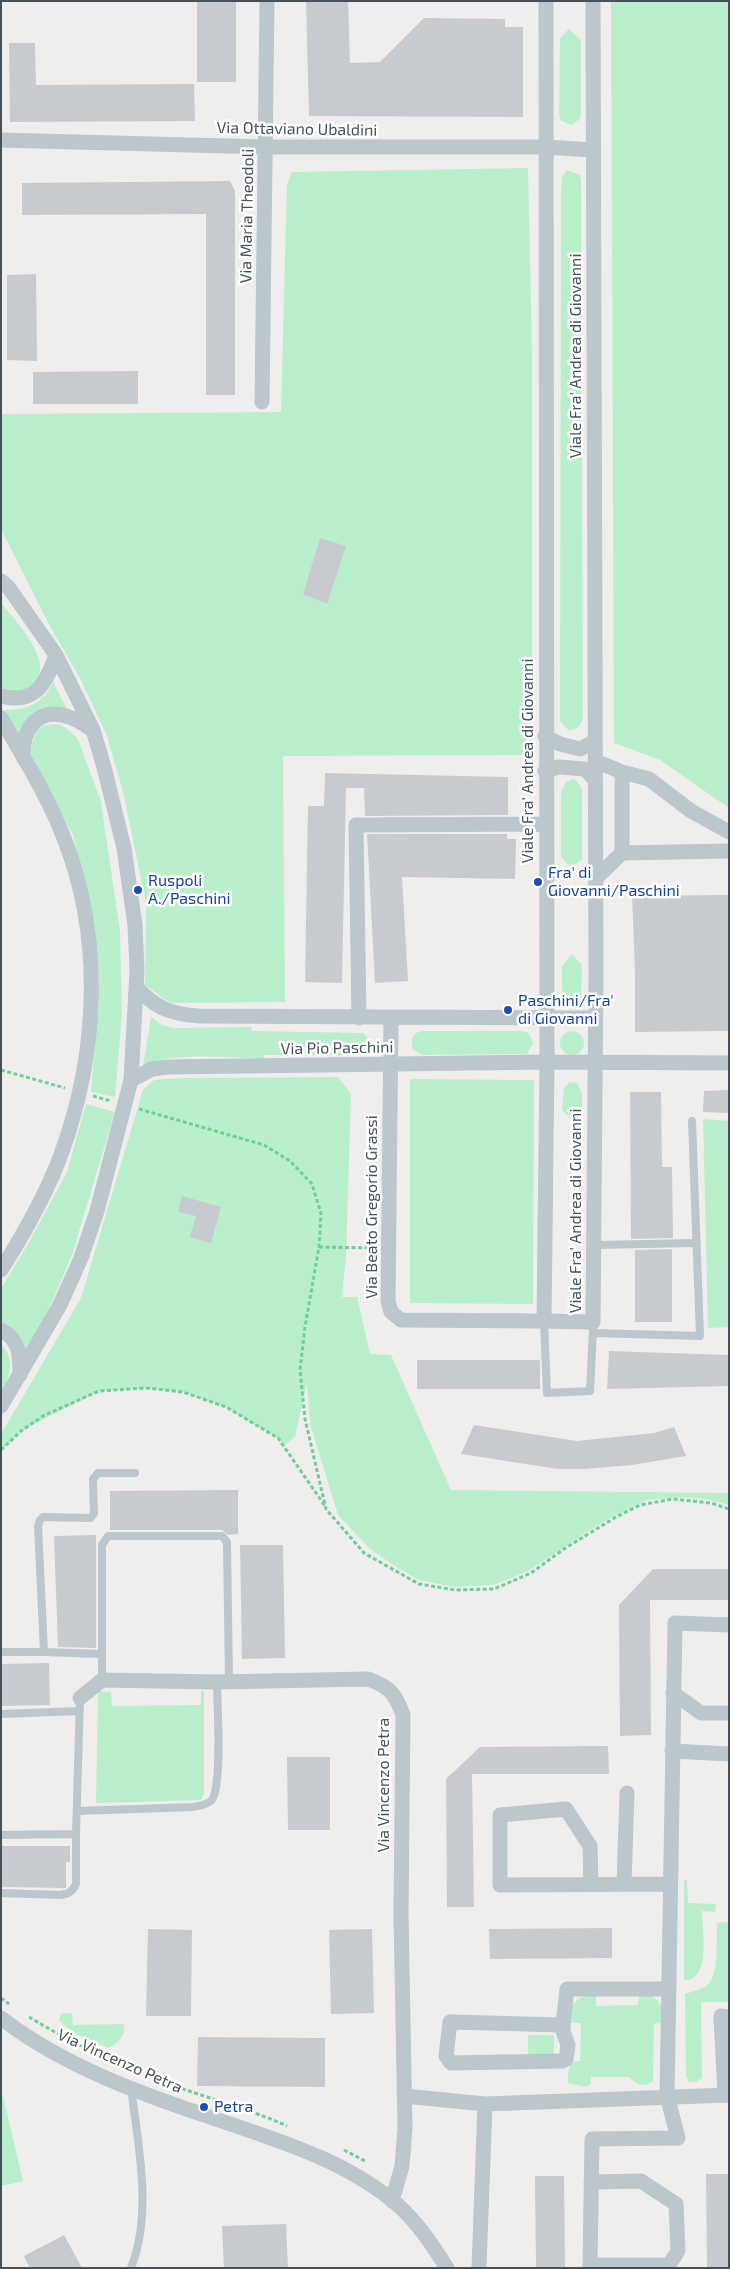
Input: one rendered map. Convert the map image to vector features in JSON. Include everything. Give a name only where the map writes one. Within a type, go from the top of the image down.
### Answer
[{"type":"street","name":"Via Maria Theodoli","points":[[262,402],[267,1]]},
{"type":"street","name":"Viale Fra' Andrea di Giovanni","points":[[546,1],[545,1017],[547,1062],[544,1321],[593,1327],[595,879],[593,1]]},
{"type":"street","name":"Via Ottaviano Ubaldini","points":[[1,140],[266,147],[546,147],[592,150]]},
{"type":"street","points":[[1,572],[5,584],[56,654],[93,730],[124,848],[135,925],[136,988],[131,1080],[103,1190],[81,1258],[60,1305],[1,1406]]},
{"type":"street","points":[[1,696],[15,698],[33,694],[47,678],[56,654]]},
{"type":"street","points":[[23,757],[23,742],[27,730],[43,716],[53,714],[69,717],[93,730]]},
{"type":"street","points":[[1,718],[58,824],[78,884],[89,939],[92,994],[82,1079],[64,1149],[29,1225],[1,1270]]},
{"type":"street","points":[[545,736],[560,744],[580,749],[595,741]]},
{"type":"street","points":[[595,761],[649,780],[691,811],[729,832]]},
{"type":"street","points":[[545,771],[559,767],[585,769],[595,780]]},
{"type":"street","points":[[622,772],[622,853]]},
{"type":"street","points":[[359,1018],[356,825],[545,824]]},
{"type":"street","points":[[595,879],[622,853],[729,851]]},
{"type":"street","name":"Via Pio Paschini","points":[[136,988],[160,1008],[191,1016],[594,1018]]},
{"type":"street","name":"Via Beato Gregorio Grassi","points":[[392,1017],[388,1301],[391,1312],[401,1320],[544,1321]]},
{"type":"street","name":"Via Pio Paschini","points":[[131,1080],[152,1069],[168,1067],[547,1062],[729,1063]]},
{"type":"street","points":[[1,1330],[10,1335],[16,1344],[20,1375]]},
{"type":"street","points":[[591,2182],[641,2181],[676,2204],[678,2251],[670,2265],[590,2265],[591,2182],[592,2139],[678,2138],[667,2096],[675,1623],[729,1626]]},
{"type":"street","name":"Via Vincenzo Petra","points":[[102,1680],[223,1682],[368,1679],[385,1685],[397,1697],[404,1715],[401,1914],[405,2135],[402,2166],[392,2201]]},
{"type":"street","points":[[79,1705],[102,1680]]},
{"type":"street","points":[[674,1693],[702,1713],[729,1713]]},
{"type":"street","points":[[672,1751],[729,1754]]},
{"type":"street","points":[[624,1884],[627,1793]]},
{"type":"street","points":[[591,1884],[590,1846],[566,1809],[500,1814],[500,1885],[670,1884]]},
{"type":"street","points":[[563,2024],[450,2022],[446,2056],[451,2063],[562,2061],[566,2059],[568,2052],[563,2024],[567,1988],[669,1989]]},
{"type":"street","points":[[404,2096],[485,2104],[727,2095],[721,2016],[729,2016]]},
{"type":"street","name":"Via Vincenzo Petra","points":[[1,2018],[63,2057],[131,2088],[176,2106],[312,2153],[353,2174],[392,2201],[411,2219],[448,2268]]},
{"type":"street","points":[[479,2268],[485,2104]]},
{"type":"lane","points":[[544,1321],[547,1393],[590,1391],[593,1327],[700,1336],[692,1121]]},
{"type":"lane","points":[[594,1245],[696,1243]]},
{"type":"lane","points":[[44,1652],[38,1526],[40,1520],[44,1517],[91,1518],[94,1513],[93,1478],[98,1474],[135,1474]]},
{"type":"lane","points":[[77,1811],[193,1807],[205,1805],[212,1800],[218,1784],[223,1682],[227,1542],[222,1536],[108,1536],[102,1545],[102,1680]]},
{"type":"lane","points":[[1,1652],[102,1654]]},
{"type":"lane","points":[[1,1714],[79,1705],[76,1884],[68,1894],[1,1893]]},
{"type":"lane","points":[[1,1835],[76,1834]]},
{"type":"lane","points":[[131,2088],[140,2167],[141,2197],[138,2250],[131,2268]]},
{"type":"path","points":[[1,1070],[17,1074]]},
{"type":"path","points":[[170,1117],[264,1144],[290,1160],[312,1184],[320,1213],[319,1247],[304,1327],[300,1370],[305,1418],[326,1508]]},
{"type":"path","points":[[319,1247],[389,1249]]},
{"type":"path","points":[[1,1450],[21,1431],[43,1416],[99,1391],[146,1388],[182,1392],[226,1407],[278,1438],[326,1508],[364,1553],[419,1584],[456,1590],[494,1589],[531,1573],[571,1545],[616,1517],[640,1505],[673,1499],[711,1504],[729,1509]]},
{"type":"green space","points":[[611,1],[729,1],[729,808],[660,760],[614,743]]},
{"type":"green space","points":[[569,29],[581,40],[581,112],[580,119],[571,125],[560,120],[559,114],[560,38]]},
{"type":"green space","points":[[528,168],[532,349],[532,755],[283,756],[285,1002],[170,1003],[145,985],[146,903],[124,796],[107,736],[81,680],[47,621],[1,529],[1,414],[281,412],[287,184],[292,172]]},
{"type":"green space","points":[[567,170],[580,175],[581,182],[583,717],[578,727],[568,730],[560,721],[561,187],[562,177]]},
{"type":"green space","points":[[1,603],[29,639],[40,661],[40,671],[37,680],[23,693],[1,691]]},
{"type":"green space","points":[[53,682],[68,711],[31,716],[20,730],[18,738],[4,710],[20,709],[39,701],[49,690]]},
{"type":"green space","points":[[58,724],[66,728],[78,739],[101,802],[120,931],[122,1015],[115,1097],[91,1092],[99,984],[93,924],[73,835],[42,776],[31,760],[30,748],[37,730],[45,725]]},
{"type":"green space","points":[[573,779],[577,781],[582,789],[582,860],[571,867],[561,857],[561,793],[566,782]]},
{"type":"green space","points":[[572,954],[582,965],[581,995],[575,1002],[566,999],[562,989],[562,966]]},
{"type":"green space","points":[[151,1017],[162,1025],[174,1028],[251,1027],[252,1031],[364,1033],[372,1044],[368,1053],[362,1055],[264,1055],[264,1059],[184,1057],[154,1062],[143,1067]]},
{"type":"green space","points":[[422,1031],[522,1031],[528,1032],[533,1043],[527,1054],[422,1055],[412,1049],[412,1038],[416,1033]]},
{"type":"green space","points":[[572,1031],[580,1035],[584,1043],[580,1051],[572,1055],[564,1051],[560,1043],[564,1035]]},
{"type":"green space","points":[[338,1077],[351,1094],[346,1257],[342,1297],[357,1297],[370,1354],[391,1355],[451,1490],[729,1493],[729,1505],[706,1499],[683,1497],[646,1500],[603,1522],[526,1572],[494,1585],[454,1587],[419,1580],[398,1568],[370,1549],[338,1515],[310,1424],[307,1383],[295,1437],[284,1446],[278,1438],[226,1407],[183,1392],[146,1388],[99,1391],[21,1431],[1,1450],[1,1434],[81,1298],[143,1090],[154,1080],[181,1078]]},
{"type":"green space","points":[[410,1079],[534,1080],[533,1304],[410,1303]]},
{"type":"green space","points":[[569,1082],[577,1083],[582,1093],[582,1111],[573,1121],[562,1110],[564,1089]]},
{"type":"green space","points":[[86,1104],[115,1112],[72,1255],[45,1319],[25,1354],[1,1328],[1,1289],[67,1172]]},
{"type":"green space","points":[[703,1119],[729,1121],[729,1327],[708,1328]]},
{"type":"green space","points":[[1,1345],[9,1357],[10,1369],[1,1394]]},
{"type":"green space","points":[[98,1691],[111,1692],[112,1706],[201,1705],[201,1691],[204,1691],[204,1793],[201,1800],[96,1803]]},
{"type":"green space","points":[[684,1880],[687,1880],[688,1903],[716,1904],[715,1912],[702,1911],[704,1953],[699,1972],[693,1978],[684,1980]]},
{"type":"green space","points":[[728,1922],[729,2002],[701,2002],[702,2078],[696,2082],[689,2082],[686,2076],[685,1994],[702,1988],[713,1977],[716,1962],[717,1923]]},
{"type":"green space","points":[[646,1994],[655,1998],[660,2004],[664,2022],[654,2024],[653,2081],[643,2085],[637,2084],[629,2077],[591,2077],[591,2084],[586,2087],[568,2083],[568,2074],[572,2061],[580,2061],[581,2023],[570,2023],[571,2010],[575,2002],[583,1997],[596,1995],[596,2006],[638,2005],[639,1996]]},
{"type":"green space","points":[[61,2014],[72,2014],[73,2025],[124,2024],[122,2036],[109,2048],[68,2029],[59,2019]]},
{"type":"green space","points":[[528,2035],[554,2035],[554,2058],[528,2058]]},
{"type":"green space","points":[[1,2088],[23,2181],[1,2186]]},
{"type":"building","points":[[197,1],[236,1],[236,82],[197,82]]},
{"type":"building","points":[[306,1],[348,1],[350,63],[380,62],[424,18],[505,19],[505,27],[523,27],[523,117],[309,116]]},
{"type":"building","points":[[9,43],[35,43],[36,85],[194,84],[195,121],[10,122]]},
{"type":"building","points":[[230,181],[235,191],[235,395],[206,395],[206,214],[22,215],[22,183]]},
{"type":"building","points":[[36,274],[37,361],[7,360],[7,275]]},
{"type":"building","points":[[138,371],[138,404],[33,404],[33,372]]},
{"type":"building","points":[[320,538],[346,546],[327,604],[303,594]]},
{"type":"building","points":[[325,773],[508,777],[508,815],[365,816],[364,788],[346,788],[342,983],[305,982],[308,806],[324,806]]},
{"type":"building","points":[[367,834],[507,834],[507,839],[516,839],[515,879],[402,877],[408,981],[375,983]]},
{"type":"building","points":[[729,895],[729,1031],[635,1032],[632,896]]},
{"type":"building","points":[[729,1090],[729,1113],[703,1112],[704,1091]]},
{"type":"building","points":[[630,1092],[661,1092],[662,1167],[672,1167],[673,1238],[631,1239]]},
{"type":"building","points":[[182,1196],[221,1207],[211,1243],[190,1237],[196,1216],[178,1212]]},
{"type":"building","points":[[672,1249],[672,1322],[635,1322],[635,1250]]},
{"type":"building","points":[[609,1351],[729,1355],[729,1386],[607,1389]]},
{"type":"building","points":[[417,1360],[540,1360],[540,1389],[417,1389]]},
{"type":"building","points":[[474,1425],[577,1441],[654,1433],[674,1427],[686,1456],[632,1465],[558,1469],[461,1454]]},
{"type":"building","points":[[238,1490],[238,1534],[228,1535],[222,1530],[110,1530],[110,1491]]},
{"type":"building","points":[[96,1535],[96,1648],[58,1647],[54,1536]]},
{"type":"building","points":[[240,1545],[283,1545],[285,1658],[242,1659]]},
{"type":"building","points":[[653,1569],[729,1569],[729,1600],[650,1600],[651,1735],[620,1736],[619,1605]]},
{"type":"building","points":[[49,1663],[50,1705],[1,1706],[1,1664]]},
{"type":"building","points":[[608,1746],[609,1774],[472,1774],[474,1907],[447,1907],[446,1779],[480,1747]]},
{"type":"building","points":[[287,1757],[330,1757],[330,1830],[288,1830]]},
{"type":"building","points":[[1,1846],[70,1846],[70,1862],[66,1862],[66,1888],[1,1887]]},
{"type":"building","points":[[612,1928],[612,1958],[490,1959],[489,1929]]},
{"type":"building","points":[[148,1929],[192,1930],[191,2016],[146,2016]]},
{"type":"building","points":[[372,1929],[374,2013],[331,2014],[329,1930]]},
{"type":"building","points":[[198,2037],[325,2038],[325,2087],[197,2086]]},
{"type":"building","points":[[706,2174],[729,2174],[729,2268],[707,2268]]},
{"type":"building","points":[[535,2176],[564,2176],[565,2268],[536,2268]]},
{"type":"building","points":[[286,2224],[288,2267],[224,2268],[222,2226]]},
{"type":"building","points":[[64,2235],[82,2268],[30,2268],[24,2256]]},
{"type":"place","name":"Fra' di Giovanni/Paschini","points":[[538,882]]},
{"type":"place","name":"Ruspoli A./Paschini","points":[[138,890]]},
{"type":"place","name":"Paschini/Fra' di Giovanni","points":[[508,1010]]},
{"type":"place","name":"Petra","points":[[204,2107]]}]
